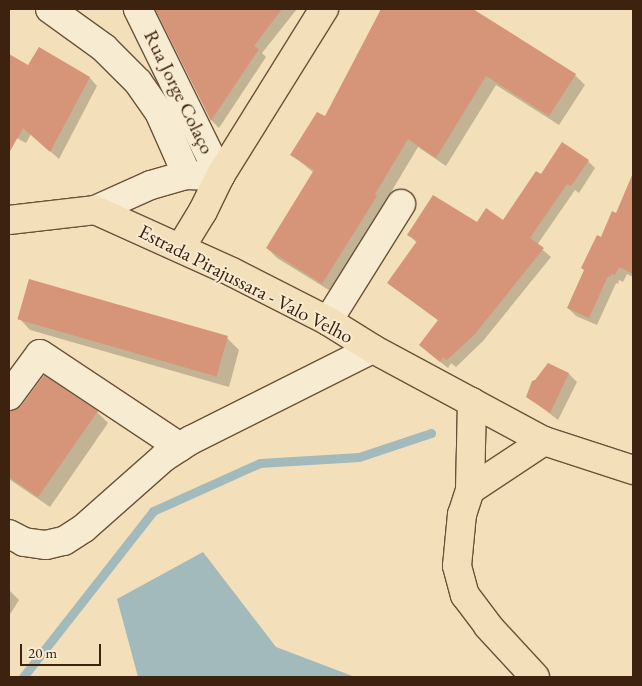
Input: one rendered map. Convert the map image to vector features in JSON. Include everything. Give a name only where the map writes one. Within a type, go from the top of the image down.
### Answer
[{"type":"main road","points":[[181,247],[203,211],[220,176],[324,9]]},
{"type":"main road","name":"Estrada Pirajussara - Valo Velho","points":[[9,220],[95,210],[181,247],[328,321],[373,349],[544,441],[633,470]]},
{"type":"main road","points":[[472,402],[470,490],[462,514],[457,566],[465,595],[488,626],[535,677]]},
{"type":"main road","points":[[470,490],[544,441]]},
{"type":"street","points":[[50,9],[104,48],[138,82],[160,114],[186,175]]},
{"type":"street","name":"Rua Jorge Colaço","points":[[138,9],[220,176]]},
{"type":"street","points":[[95,210],[151,185],[186,175],[220,176]]},
{"type":"street","points":[[328,321],[402,204]]},
{"type":"street","points":[[9,534],[24,542],[46,545],[64,541],[84,528],[136,480],[180,447],[373,349]]},
{"type":"street","points":[[9,396],[40,354],[180,447]]},
{"type":"water","points":[[203,552],[276,647],[355,677],[138,677],[117,599]]},
{"type":"building","points":[[155,9],[282,9],[254,46],[259,49],[211,121]]},
{"type":"building","points":[[381,9],[473,9],[576,74],[549,116],[486,76],[436,158],[408,139],[375,194],[377,196],[322,284],[266,248],[314,170],[290,155],[317,112],[325,116]]},
{"type":"building","points":[[39,47],[90,77],[50,152],[23,128],[9,153],[9,54],[28,65]]},
{"type":"building","points":[[562,142],[589,160],[571,186],[567,184],[530,238],[544,248],[475,334],[447,360],[443,357],[440,362],[419,345],[438,320],[387,283],[417,241],[407,235],[433,195],[477,222],[486,208],[503,220],[536,171],[541,174]]},
{"type":"building","points":[[633,173],[633,274],[619,267],[615,275],[611,274],[610,277],[608,276],[589,318],[567,308],[584,270],[581,268],[597,235],[601,237],[612,211],[616,213]]},
{"type":"building","points":[[29,279],[228,336],[216,376],[17,319]]},
{"type":"building","points":[[548,363],[569,373],[550,413],[526,397],[532,381],[535,380]]},
{"type":"building","points":[[44,375],[98,411],[38,497],[9,477],[9,411],[21,406]]},
{"type":"waterway","points":[[23,677],[153,511],[260,463],[359,457],[431,433]]}]
